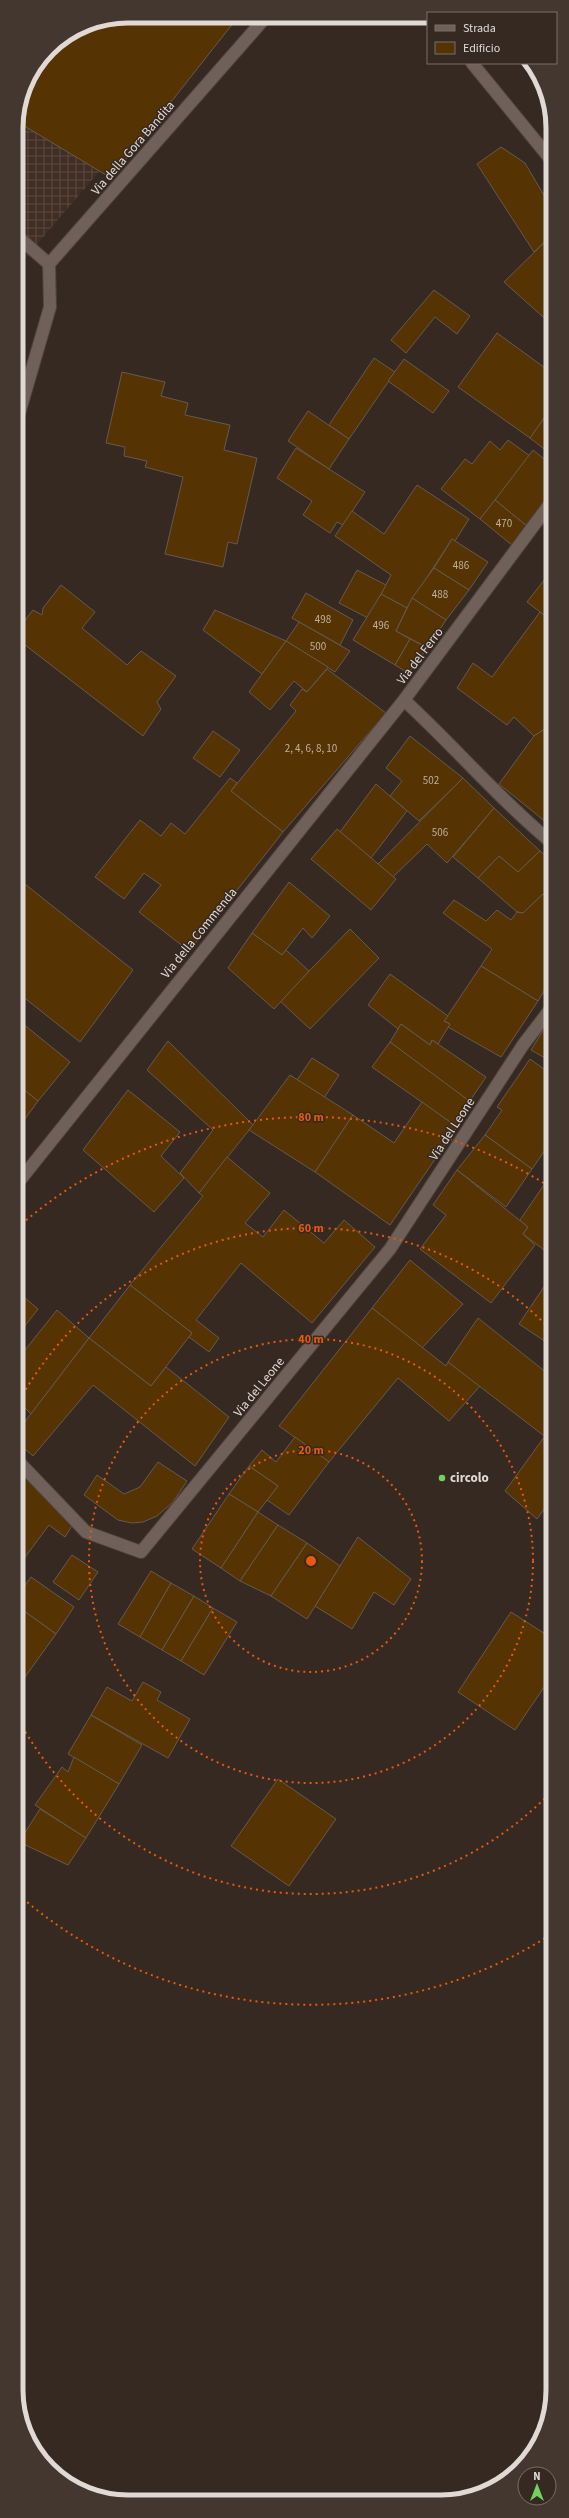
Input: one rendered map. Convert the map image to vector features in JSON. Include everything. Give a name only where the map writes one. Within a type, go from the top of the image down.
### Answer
[{"type":"street","name":"Via della Gora Bandita","points":[[49,264],[261,23]]},
{"type":"street","points":[[473,64],[546,154]]},
{"type":"street","points":[[23,241],[49,264],[50,307],[23,400]]},
{"type":"street","name":"Via del Ferro","points":[[546,509],[404,700],[439,732],[519,816],[546,838]]},
{"type":"street","name":"Via della Commenda","points":[[23,1176],[404,700]]},
{"type":"street","name":"Via del Leone","points":[[23,1466],[86,1532],[141,1552],[390,1249],[524,1045],[546,1015]]},
{"type":"shaded area","points":[[121,23],[226,23],[23,261],[23,121],[25,107],[34,81],[45,64],[59,49],[75,37],[107,25]]},
{"type":"building","points":[[121,23],[233,23],[111,178],[23,125],[25,107],[29,94],[37,75],[45,64],[59,49],[75,37],[107,25]]},
{"type":"building","points":[[501,147],[525,163],[546,199],[546,241],[534,252],[477,164]]},
{"type":"building","points":[[546,241],[546,320],[504,282]]},
{"type":"building","points":[[434,290],[470,316],[457,334],[435,317],[406,353],[391,340]]},
{"type":"building","points":[[497,333],[546,369],[546,415],[530,438],[458,387]]},
{"type":"building","points":[[374,358],[395,372],[349,439],[329,425]]},
{"type":"building","points":[[404,359],[449,391],[433,413],[388,381]]},
{"type":"building","points":[[122,372],[165,382],[161,396],[188,403],[185,415],[230,425],[224,450],[257,458],[237,544],[228,542],[223,567],[165,554],[183,477],[145,467],[147,461],[124,456],[125,447],[106,443]]},
{"type":"building","points":[[308,411],[349,439],[329,469],[288,441]]},
{"type":"building","points":[[546,415],[546,450],[530,438]]},
{"type":"building","points":[[508,440],[530,456],[480,519],[441,489],[465,459],[472,464],[490,441],[500,450]]},
{"type":"building","points":[[296,448],[365,492],[343,525],[337,522],[330,533],[303,515],[312,501],[277,478]]},
{"type":"building","points":[[533,450],[546,460],[546,502],[528,527],[495,500]]},
{"type":"building","points":[[417,485],[469,519],[455,541],[452,539],[407,608],[381,594],[391,575],[335,536],[352,511],[384,534]]},
{"type":"building","points":[[495,500],[528,527],[513,546],[480,519]]},
{"type":"building","points":[[452,539],[488,562],[469,590],[434,568]]},
{"type":"building","points":[[434,568],[469,590],[446,620],[412,598]]},
{"type":"building","points":[[357,570],[386,585],[368,618],[339,603]]},
{"type":"building","points":[[546,578],[546,616],[527,602]]},
{"type":"building","points":[[61,585],[95,612],[82,628],[127,665],[141,651],[176,676],[157,702],[161,709],[143,736],[23,643],[23,623],[33,610],[42,615],[43,608]]},
{"type":"building","points":[[306,593],[353,620],[340,645],[292,618]]},
{"type":"building","points":[[381,594],[407,608],[396,631],[410,639],[395,665],[353,640]]},
{"type":"building","points":[[412,598],[446,620],[428,648],[396,631]]},
{"type":"building","points":[[215,610],[286,641],[262,674],[203,630]]},
{"type":"building","points":[[540,612],[546,616],[546,728],[534,736],[514,717],[507,725],[457,688],[473,663],[492,677]]},
{"type":"building","points":[[299,622],[350,651],[335,672],[286,641]]},
{"type":"building","points":[[410,639],[428,648],[408,673],[395,665]]},
{"type":"building","points":[[286,641],[328,667],[307,692],[294,681],[270,710],[249,692]]},
{"type":"building","points":[[327,669],[386,713],[283,832],[231,791],[296,711],[290,705],[302,689],[307,692]]},
{"type":"building","points":[[546,728],[546,822],[499,784],[534,736]]},
{"type":"building","points":[[213,731],[240,750],[220,777],[193,758]]},
{"type":"building","points":[[410,736],[463,778],[419,821],[390,796],[402,781],[386,768]]},
{"type":"building","points":[[230,778],[237,783],[231,791],[283,832],[189,951],[139,912],[161,885],[144,873],[124,899],[95,877],[140,820],[161,836],[171,823],[185,834]]},
{"type":"building","points":[[463,778],[494,808],[447,863],[427,844],[393,877],[378,864]]},
{"type":"building","points":[[376,784],[407,811],[371,858],[340,832]]},
{"type":"building","points":[[494,808],[540,851],[518,872],[499,856],[478,878],[453,857]]},
{"type":"building","points":[[337,829],[396,879],[371,910],[311,859]]},
{"type":"building","points":[[540,851],[546,856],[546,897],[543,894],[523,913],[517,912],[478,878],[499,856],[518,872]]},
{"type":"building","points":[[289,882],[330,916],[312,938],[303,928],[282,955],[252,933]]},
{"type":"building","points":[[23,883],[133,970],[80,1042],[23,997]]},
{"type":"building","points":[[543,894],[546,897],[546,988],[538,1001],[481,966],[492,949],[443,913],[454,900],[486,921],[497,910],[511,920],[517,912],[523,913]]},
{"type":"building","points":[[350,929],[379,958],[310,1029],[280,1001]]},
{"type":"building","points":[[252,933],[282,955],[286,950],[309,971],[274,1009],[228,968]]},
{"type":"building","points":[[481,966],[538,1001],[501,1057],[448,1027],[450,1024],[444,1021]]},
{"type":"building","points":[[390,974],[448,1016],[444,1021],[450,1024],[438,1044],[432,1040],[430,1045],[401,1024],[398,1029],[368,1005]]},
{"type":"building","points":[[23,1024],[70,1062],[38,1101],[23,1089]]},
{"type":"building","points":[[401,1024],[430,1045],[432,1040],[486,1077],[469,1102],[390,1042]]},
{"type":"building","points":[[546,1026],[546,1059],[531,1050]]},
{"type":"building","points":[[168,1041],[253,1125],[199,1193],[180,1173],[213,1130],[147,1070]]},
{"type":"building","points":[[390,1042],[472,1103],[457,1127],[372,1067]]},
{"type":"building","points":[[312,1058],[339,1075],[324,1098],[297,1080]]},
{"type":"building","points":[[530,1059],[546,1071],[546,1149],[532,1169],[485,1135],[502,1110],[497,1107]]},
{"type":"building","points":[[290,1075],[353,1115],[315,1172],[249,1130]]},
{"type":"building","points":[[23,1089],[38,1101],[23,1122]]},
{"type":"building","points":[[128,1090],[180,1132],[161,1156],[184,1178],[154,1212],[83,1150]]},
{"type":"building","points":[[422,1102],[457,1127],[390,1225],[315,1172],[353,1115],[394,1143]]},
{"type":"building","points":[[485,1135],[532,1169],[506,1207],[457,1170]]},
{"type":"building","points":[[227,1157],[270,1193],[245,1223],[263,1237],[284,1210],[324,1243],[344,1220],[375,1247],[312,1323],[241,1263],[196,1320],[219,1338],[209,1352],[189,1337],[192,1333],[130,1285],[203,1196],[199,1193]]},
{"type":"building","points":[[457,1170],[528,1227],[523,1234],[535,1245],[491,1303],[420,1249],[446,1215],[433,1205]]},
{"type":"building","points":[[546,1182],[546,1251],[523,1234],[528,1227],[520,1220]]},
{"type":"building","points":[[410,1260],[463,1304],[422,1348],[372,1308]]},
{"type":"building","points":[[546,1284],[546,1342],[519,1324]]},
{"type":"building","points":[[130,1285],[192,1333],[151,1386],[89,1338]]},
{"type":"building","points":[[23,1296],[38,1309],[23,1328]]},
{"type":"building","points":[[372,1308],[446,1366],[448,1362],[480,1386],[449,1421],[398,1378],[329,1462],[279,1426]]},
{"type":"building","points":[[57,1310],[89,1338],[31,1414],[23,1406],[23,1352]]},
{"type":"building","points":[[478,1318],[546,1372],[546,1437],[448,1362]]},
{"type":"building","points":[[89,1338],[151,1386],[166,1367],[229,1417],[195,1466],[93,1385],[33,1456],[23,1447],[23,1424]]},
{"type":"building","points":[[545,1436],[546,1506],[537,1519],[505,1491]]},
{"type":"building","points":[[295,1437],[329,1462],[289,1515],[267,1500],[278,1486],[249,1466],[262,1450],[276,1462]]},
{"type":"building","points":[[158,1462],[187,1481],[173,1502],[157,1516],[143,1522],[132,1523],[118,1520],[84,1495],[97,1475],[124,1494],[140,1487]]},
{"type":"building","points":[[249,1466],[278,1486],[258,1512],[229,1494]]},
{"type":"building","points":[[23,1475],[73,1524],[65,1537],[49,1525],[23,1560]]},
{"type":"building","points":[[229,1494],[258,1512],[221,1568],[192,1549]]},
{"type":"building","points":[[258,1512],[278,1525],[240,1581],[221,1568]]},
{"type":"building","points":[[278,1525],[307,1543],[271,1596],[240,1581]]},
{"type":"building","points":[[358,1537],[411,1579],[394,1605],[374,1592],[352,1629],[315,1606]]},
{"type":"building","points":[[307,1543],[340,1566],[307,1619],[271,1596]]},
{"type":"building","points":[[72,1555],[98,1572],[79,1600],[53,1582]]},
{"type":"building","points":[[151,1571],[171,1583],[140,1637],[118,1624]]},
{"type":"building","points":[[31,1577],[74,1607],[56,1634],[23,1610],[23,1588]]},
{"type":"building","points":[[171,1583],[194,1596],[162,1650],[140,1637]]},
{"type":"building","points":[[194,1596],[213,1608],[181,1661],[162,1650]]},
{"type":"building","points":[[213,1608],[237,1622],[204,1675],[181,1661]]},
{"type":"building","points":[[23,1610],[56,1634],[23,1680]]},
{"type":"building","points":[[511,1612],[546,1634],[546,1684],[515,1730],[458,1692]]},
{"type":"building","points":[[143,1682],[161,1692],[157,1700],[190,1719],[168,1758],[91,1715],[107,1687],[132,1701]]},
{"type":"building","points":[[91,1715],[142,1745],[119,1784],[68,1754]]},
{"type":"building","points":[[74,1757],[119,1784],[86,1838],[35,1805],[62,1767],[68,1772]]},
{"type":"building","points":[[278,1779],[336,1819],[289,1886],[231,1846]]},
{"type":"building","points":[[40,1809],[86,1838],[68,1865],[23,1844],[23,1836]]},
{"type":"place","name":"circolo","points":[[442,1478]]}]
